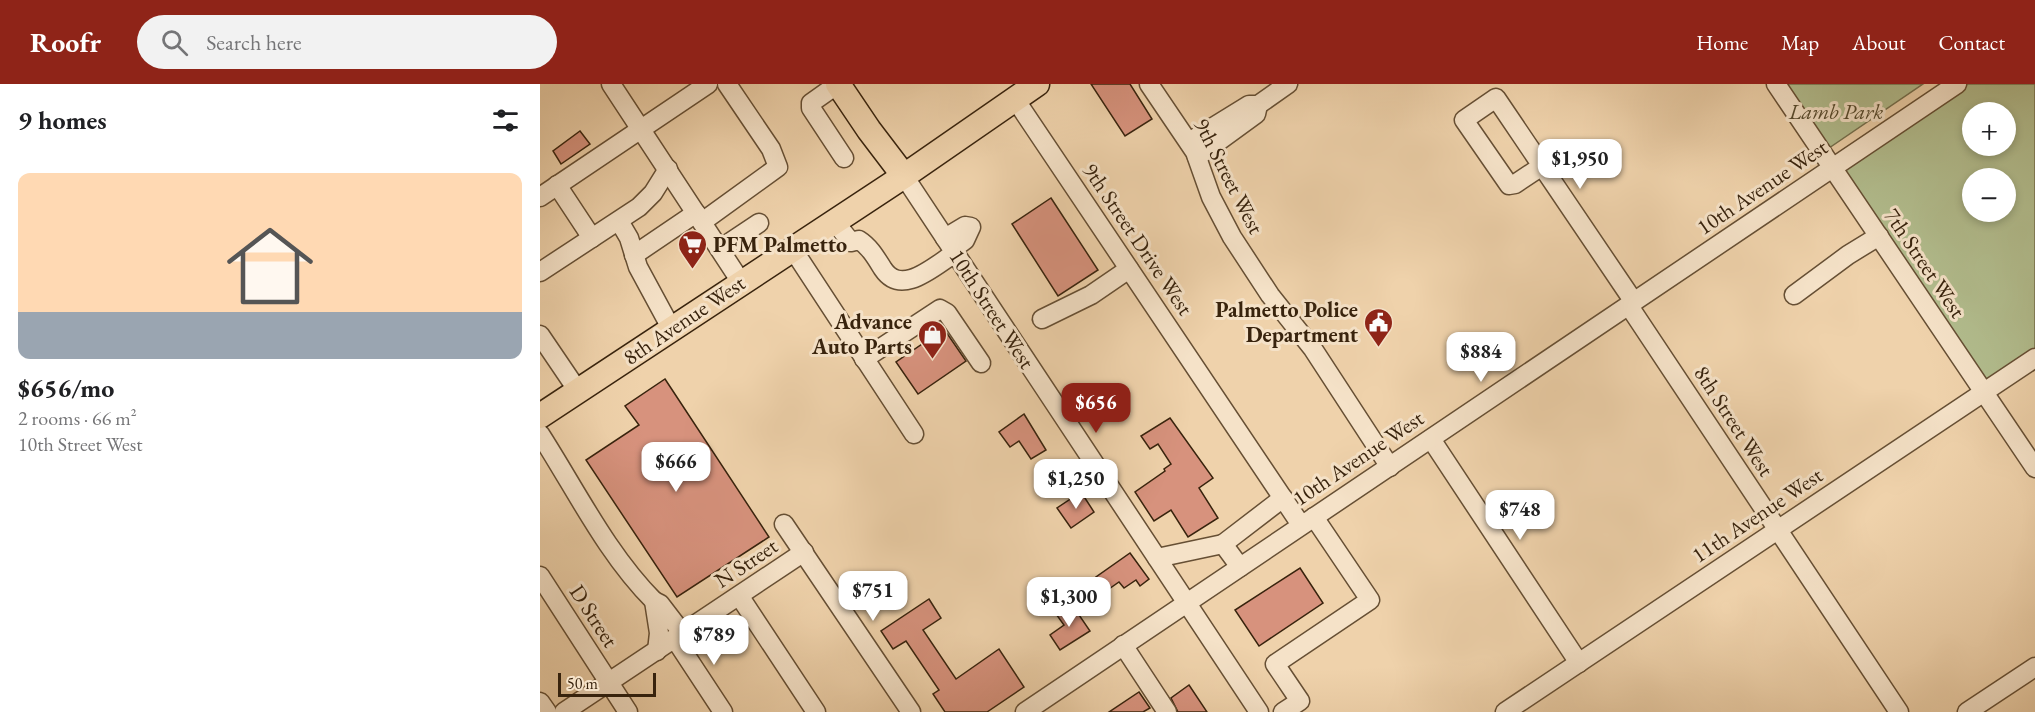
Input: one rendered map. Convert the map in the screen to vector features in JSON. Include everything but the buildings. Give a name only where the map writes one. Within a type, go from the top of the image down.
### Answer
[{"type":"main road","name":"10th Street West","points":[[838,84],[904,176]]},
{"type":"main road","name":"10th Street West","points":[[854,84],[880,123],[904,176]]},
{"type":"main road","name":"8th Avenue West","points":[[540,416],[904,176],[1037,84]]},
{"type":"street","points":[[611,84],[741,282]]},
{"type":"street","points":[[540,197],[708,84]]},
{"type":"street","points":[[634,255],[778,167],[771,149],[727,84]]},
{"type":"street","points":[[838,84],[811,103],[811,108],[844,158]]},
{"type":"street","name":"9th Street West","points":[[1149,84],[1193,149],[1211,198],[1232,237],[1270,296],[1313,349],[1390,467]]},
{"type":"street","points":[[1193,149],[1256,114],[1258,105],[1288,84]]},
{"type":"street","name":"7th Street West","points":[[1776,84],[2035,468]]},
{"type":"street","name":"10th Avenue West","points":[[1025,712],[1957,84]]},
{"type":"street","name":"8th Street West","points":[[1542,166],[1515,184],[1509,185],[1464,120],[1496,98],[1542,166],[1777,531],[1899,712]]},
{"type":"street","name":"9th Street Drive West","points":[[1015,99],[1283,498],[1308,521],[1370,600],[1275,664],[1300,701],[1283,712]]},
{"type":"street","points":[[540,272],[619,221],[653,194],[668,169]]},
{"type":"street","name":"10th Street West","points":[[904,176],[1259,712]]},
{"type":"street","points":[[557,185],[592,238]]},
{"type":"street","points":[[619,221],[671,328]]},
{"type":"street","points":[[834,221],[846,239],[852,242],[859,240],[867,245],[889,278],[897,282],[907,282],[951,247]]},
{"type":"street","points":[[720,249],[759,223]]},
{"type":"street","points":[[1794,294],[1879,236]]},
{"type":"street","points":[[792,248],[914,434]]},
{"type":"street","points":[[1042,319],[1091,295],[1129,269]]},
{"type":"street","points":[[864,358],[940,309],[947,314],[981,363]]},
{"type":"street","points":[[540,335],[578,391]]},
{"type":"street","name":"11th Avenue West","points":[[1505,712],[2035,357]]},
{"type":"street","points":[[540,434],[637,584],[660,604],[723,712]]},
{"type":"street","points":[[1431,439],[1579,663]]},
{"type":"street","points":[[1157,558],[1223,544],[1283,498]]},
{"type":"street","points":[[784,524],[911,712]]},
{"type":"street","points":[[1223,544],[1240,567]]},
{"type":"street","name":"N Street","points":[[564,712],[740,597],[804,552]]},
{"type":"street","name":"D Street","points":[[540,576],[628,712]]},
{"type":"street","points":[[740,597],[816,712]]},
{"type":"street","points":[[654,601],[659,633],[657,651]]},
{"type":"street","points":[[1123,645],[1167,712]]},
{"type":"street","points":[[1967,712],[2035,667]]},
{"type":"street","points":[[540,702],[547,712]]},
{"type":"green space","name":"Lamb Park","points":[[1785,84],[1923,84],[1829,148]]},
{"type":"green space","points":[[1966,84],[2035,84],[2035,352],[1985,386],[1839,169]]},
{"type":"place","name":"PFM Palmetto","points":[[692,270]]},
{"type":"place","name":"Palmetto Police Department","points":[[1379,348]]},
{"type":"place","name":"Advance Auto Parts","points":[[933,360]]}]
